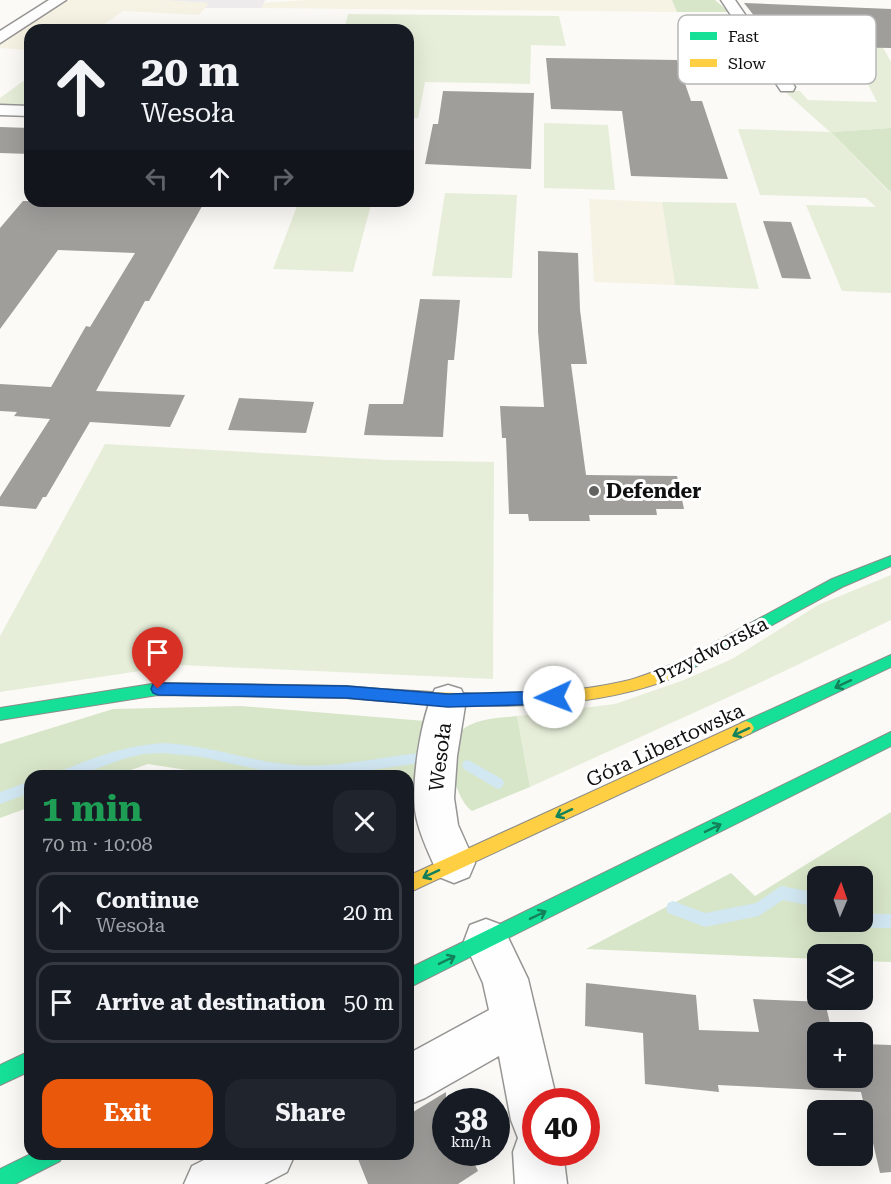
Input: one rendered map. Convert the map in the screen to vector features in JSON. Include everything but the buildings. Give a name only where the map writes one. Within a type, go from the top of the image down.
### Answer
[{"type":"main road","name":"Przydworska","points":[[448,700],[584,696],[618,690],[657,679],[698,660],[837,583],[891,561]]},
{"type":"main road","name":"Góra Libertowska","points":[[414,882],[891,661]]},
{"type":"main road","name":"Wesoła","points":[[0,714],[158,689],[346,692],[448,700]]},
{"type":"main road","points":[[414,976],[891,739]]},
{"type":"main road","points":[[0,1075],[24,1064]]},
{"type":"main road","points":[[0,1180],[41,1160]]},
{"type":"street","points":[[0,38],[59,0]]},
{"type":"street","points":[[728,0],[739,15]]},
{"type":"street","points":[[0,110],[24,111]]},
{"type":"street","name":"Wesoła","points":[[448,700],[434,789],[435,811],[454,863]]},
{"type":"street","points":[[486,941],[505,979],[529,1088]]},
{"type":"street","points":[[414,1078],[515,1021]]},
{"type":"street","points":[[210,1184],[257,1160]]},
{"type":"street","points":[[539,1166],[541,1184]]},
{"type":"shaded area","points":[[67,0],[159,0],[209,3],[199,15],[123,11],[105,24],[30,24]]},
{"type":"shaded area","points":[[159,0],[265,0],[262,8],[205,8],[208,3]]},
{"type":"shaded area","points":[[305,0],[672,0],[677,12],[262,8],[264,3]]},
{"type":"shaded area","points":[[24,28],[24,50],[0,48],[0,44]]},
{"type":"shaded area","points":[[589,199],[662,202],[675,285],[594,282]]},
{"type":"green space","points":[[672,0],[715,0],[729,12],[677,12]]},
{"type":"green space","points":[[348,14],[559,16],[566,46],[531,45],[530,84],[425,82],[418,118],[414,118],[414,24],[346,24]]},
{"type":"green space","points":[[876,46],[882,46],[891,62],[891,128],[831,132],[887,190],[891,191],[891,293],[842,291],[806,205],[876,207],[866,198],[760,195],[738,129],[830,132],[783,90],[800,91],[808,100],[877,102],[868,84],[876,84]]},
{"type":"green space","points":[[24,80],[24,107],[0,107],[0,98]]},
{"type":"green space","points":[[544,123],[608,125],[615,190],[544,188]]},
{"type":"green space","points":[[891,128],[891,191],[831,132]]},
{"type":"green space","points":[[445,193],[517,195],[512,278],[432,276]]},
{"type":"green space","points":[[662,202],[736,203],[759,289],[675,285]]},
{"type":"green space","points":[[297,207],[370,207],[353,272],[273,269]]},
{"type":"green space","points":[[105,444],[388,460],[494,462],[493,679],[180,665],[0,692],[0,636]]},
{"type":"green space","points":[[891,575],[891,620],[755,685],[530,787],[517,716],[615,704],[684,680],[732,659],[818,605]]},
{"type":"green space","points":[[241,706],[425,721],[418,780],[414,780],[414,770],[186,770],[148,764],[131,770],[24,770],[24,809],[0,818],[0,744],[113,709]]},
{"type":"green space","points":[[517,716],[530,787],[472,811],[459,794],[455,782],[452,769],[454,744],[466,727],[491,719]]},
{"type":"green space","points":[[891,812],[891,962],[873,961],[873,944],[807,944],[807,959],[586,949],[731,873],[755,896]]},
{"type":"waterway","points":[[77,770],[123,754],[144,749],[163,748],[202,752],[288,770]]},
{"type":"waterway","points":[[328,770],[420,758]]},
{"type":"waterway","points":[[468,765],[498,783]]},
{"type":"waterway","points":[[0,798],[24,789]]},
{"type":"waterway","points":[[673,908],[705,920],[759,909],[781,893],[807,898]]},
{"type":"waterway","points":[[873,921],[891,921]]},
{"type":"traffic: fast","points":[[686,665],[837,583],[891,561]]},
{"type":"traffic: fast","points":[[746,728],[891,661]]},
{"type":"traffic: fast","points":[[0,714],[158,689],[346,692],[381,695]]},
{"type":"traffic: fast","points":[[414,976],[891,739]]},
{"type":"traffic: fast","points":[[0,1075],[24,1064]]},
{"type":"traffic: fast","points":[[0,1180],[41,1160]]},
{"type":"traffic: slow","points":[[381,695],[481,698],[539,697],[603,692],[643,682],[686,665]]},
{"type":"traffic: slow","points":[[414,882],[746,728]]},
{"type":"place","name":"Defender","points":[[594,491]]},
{"type":"route","points":[[158,689],[346,692],[448,700],[554,697]]}]
